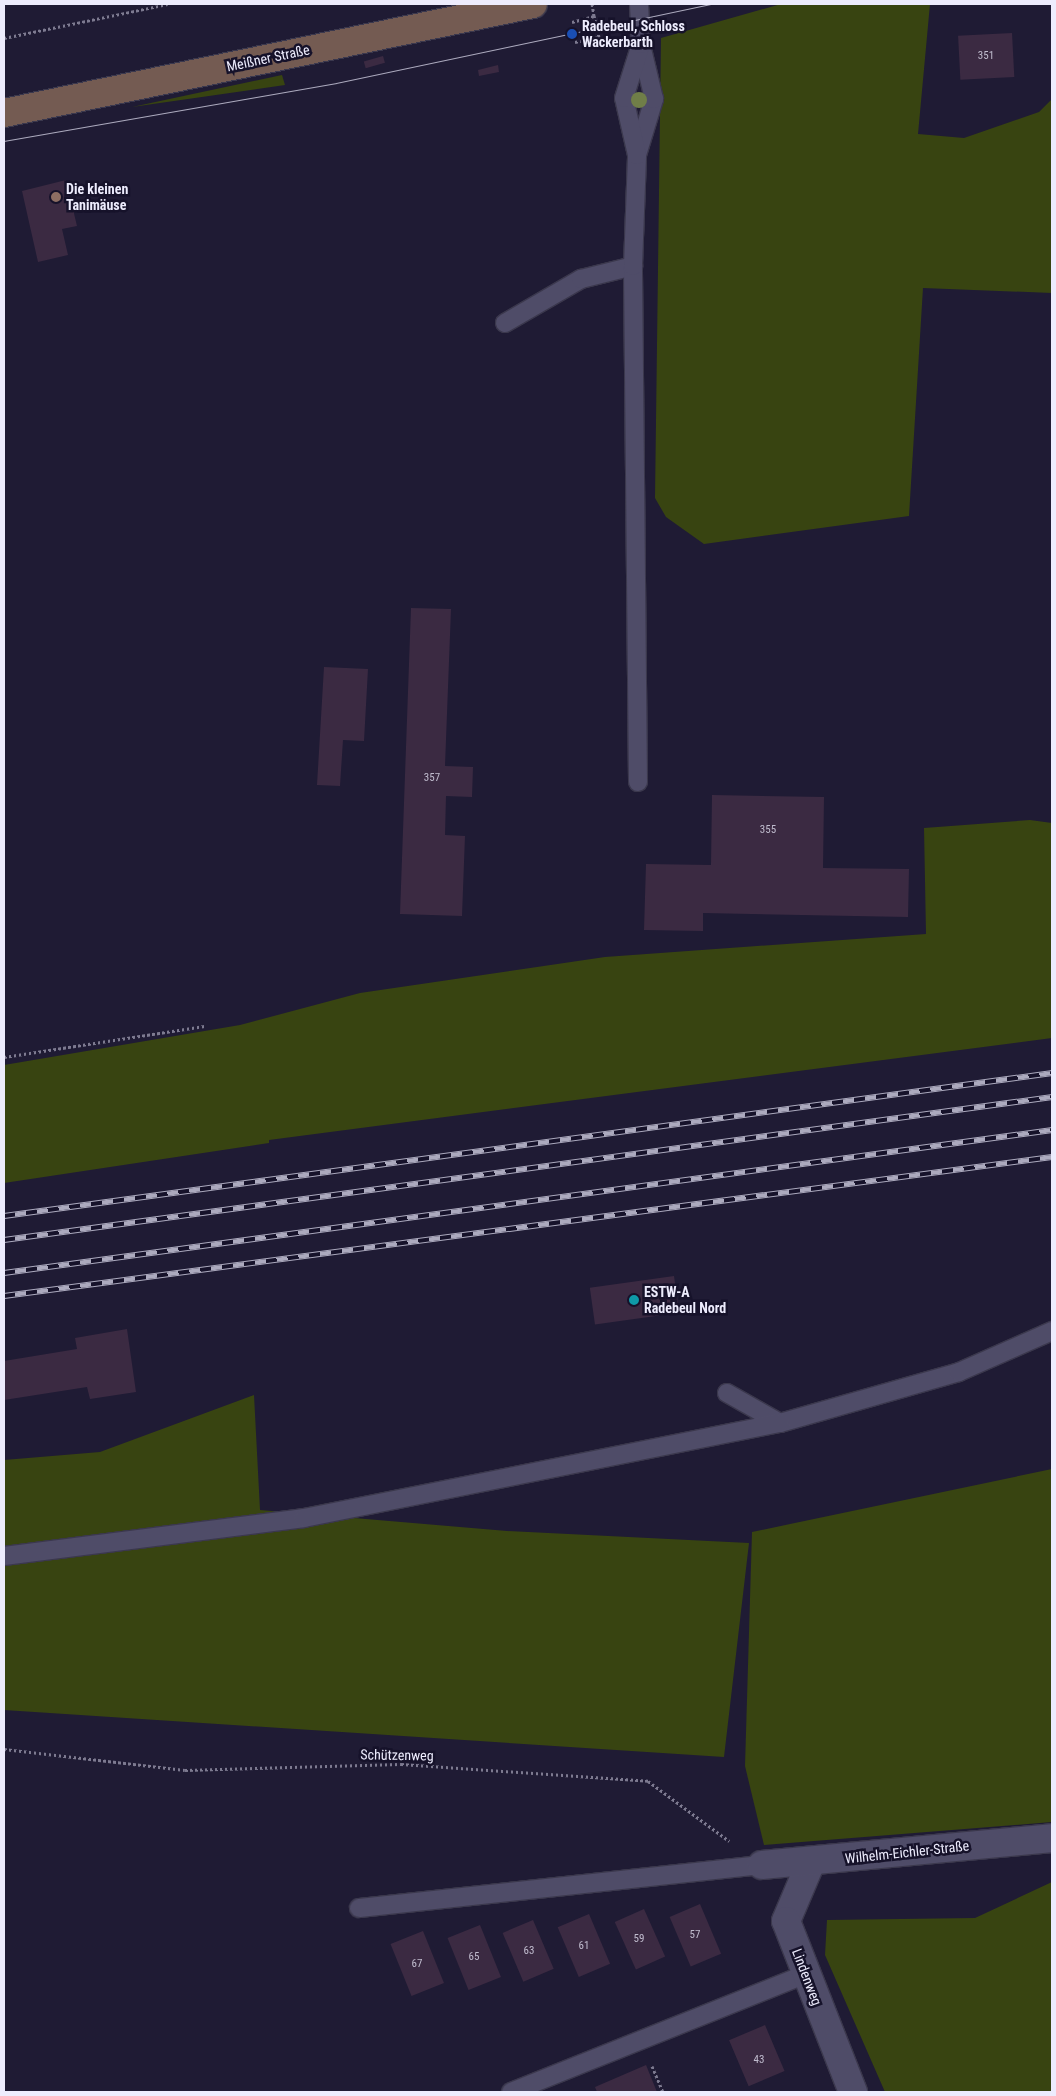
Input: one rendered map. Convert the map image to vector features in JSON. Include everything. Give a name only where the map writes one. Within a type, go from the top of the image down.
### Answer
[{"type":"main road","name":"Meißner Straße","points":[[4,113],[533,4]]},
{"type":"street","name":"Wilhelm-Eichler-Straße","points":[[762,1865],[811,1862],[1052,1838]]},
{"type":"street","name":"Lindenweg","points":[[811,1862],[786,1921],[853,2092]]},
{"type":"lane","points":[[638,4],[641,44],[654,99],[637,155],[633,266],[638,782]]},
{"type":"lane","points":[[637,155],[624,98],[641,44]]},
{"type":"lane","points":[[505,323],[581,279],[633,266]]},
{"type":"lane","points":[[4,1556],[304,1518],[780,1423],[959,1372],[1052,1331]]},
{"type":"lane","points":[[727,1393],[780,1423]]},
{"type":"lane","points":[[359,1908],[762,1865]]},
{"type":"lane","points":[[511,2092],[806,1974]]},
{"type":"path","points":[[4,38],[168,4]]},
{"type":"path","points":[[575,42],[599,37],[592,4]]},
{"type":"path","points":[[572,22],[594,16]]},
{"type":"path","points":[[4,1057],[205,1026]]},
{"type":"path","name":"Schützenweg","points":[[4,1750],[185,1770],[401,1764],[648,1781],[762,1865]]},
{"type":"green space","points":[[781,4],[930,4],[918,134],[964,138],[1039,112],[1052,99],[1052,293],[923,288],[909,516],[704,544],[666,517],[655,498],[661,38]]},
{"type":"green space","points":[[282,75],[285,85],[132,107]]},
{"type":"green space","points":[[1030,820],[1052,823],[1052,1038],[269,1140],[269,1143],[4,1183],[4,1065],[240,1025],[360,993],[605,957],[926,934],[924,828]]},
{"type":"green space","points":[[254,1395],[260,1510],[507,1531],[749,1543],[724,1757],[4,1710],[4,1460],[100,1452]]},
{"type":"green space","points":[[1052,1469],[1052,1822],[764,1845],[745,1766],[752,1532]]},
{"type":"green space","points":[[1052,1882],[1052,2092],[885,2092],[825,1955],[827,1920],[975,1918]]},
{"type":"building","points":[[1012,33],[1014,77],[960,80],[958,36]]},
{"type":"building","points":[[383,56],[385,63],[366,68],[364,62]]},
{"type":"building","points":[[498,65],[499,72],[479,76],[478,70]]},
{"type":"building","points":[[66,180],[77,226],[62,229],[68,255],[38,262],[22,191]]},
{"type":"building","points":[[411,608],[451,609],[445,766],[473,767],[472,797],[446,796],[445,835],[465,836],[462,916],[400,914]]},
{"type":"building","points":[[324,667],[368,669],[364,741],[343,740],[340,786],[317,785]]},
{"type":"building","points":[[712,795],[824,797],[823,868],[909,869],[908,917],[703,913],[703,931],[644,930],[646,864],[711,865]]},
{"type":"building","name":"ESTW-A Radebeul Nord","points":[[674,1276],[679,1313],[595,1324],[590,1288]]},
{"type":"building","points":[[127,1329],[136,1392],[90,1399],[87,1387],[4,1400],[4,1361],[77,1349],[75,1338]]},
{"type":"building","points":[[700,1904],[721,1954],[691,1967],[670,1917]]},
{"type":"building","points":[[644,1909],[665,1957],[636,1970],[615,1922]]},
{"type":"building","points":[[589,1914],[610,1964],[579,1977],[558,1927]]},
{"type":"building","points":[[533,1920],[554,1969],[523,1982],[503,1933]]},
{"type":"building","points":[[480,1925],[501,1977],[469,1990],[448,1938]]},
{"type":"building","points":[[423,1931],[444,1983],[412,1996],[391,1944]]},
{"type":"building","points":[[765,2025],[785,2071],[749,2086],[729,2040]]},
{"type":"building","points":[[646,2065],[657,2092],[597,2092],[595,2087]]},
{"type":"tram line","points":[[4,141],[336,83],[712,4]]},
{"type":"railway","points":[[4,1216],[1052,1073]]},
{"type":"railway","points":[[4,1240],[1052,1097]]},
{"type":"railway","points":[[4,1273],[1052,1130]]},
{"type":"railway","points":[[4,1296],[1052,1157]]},
{"type":"place","name":"Radebeul, Schloss Wackerbarth","points":[[572,34]]},
{"type":"place","name":"Die kleinen Tanimäuse","points":[[56,197]]},
{"type":"place","name":"ESTW-A Radebeul Nord","points":[[634,1300]]}]
